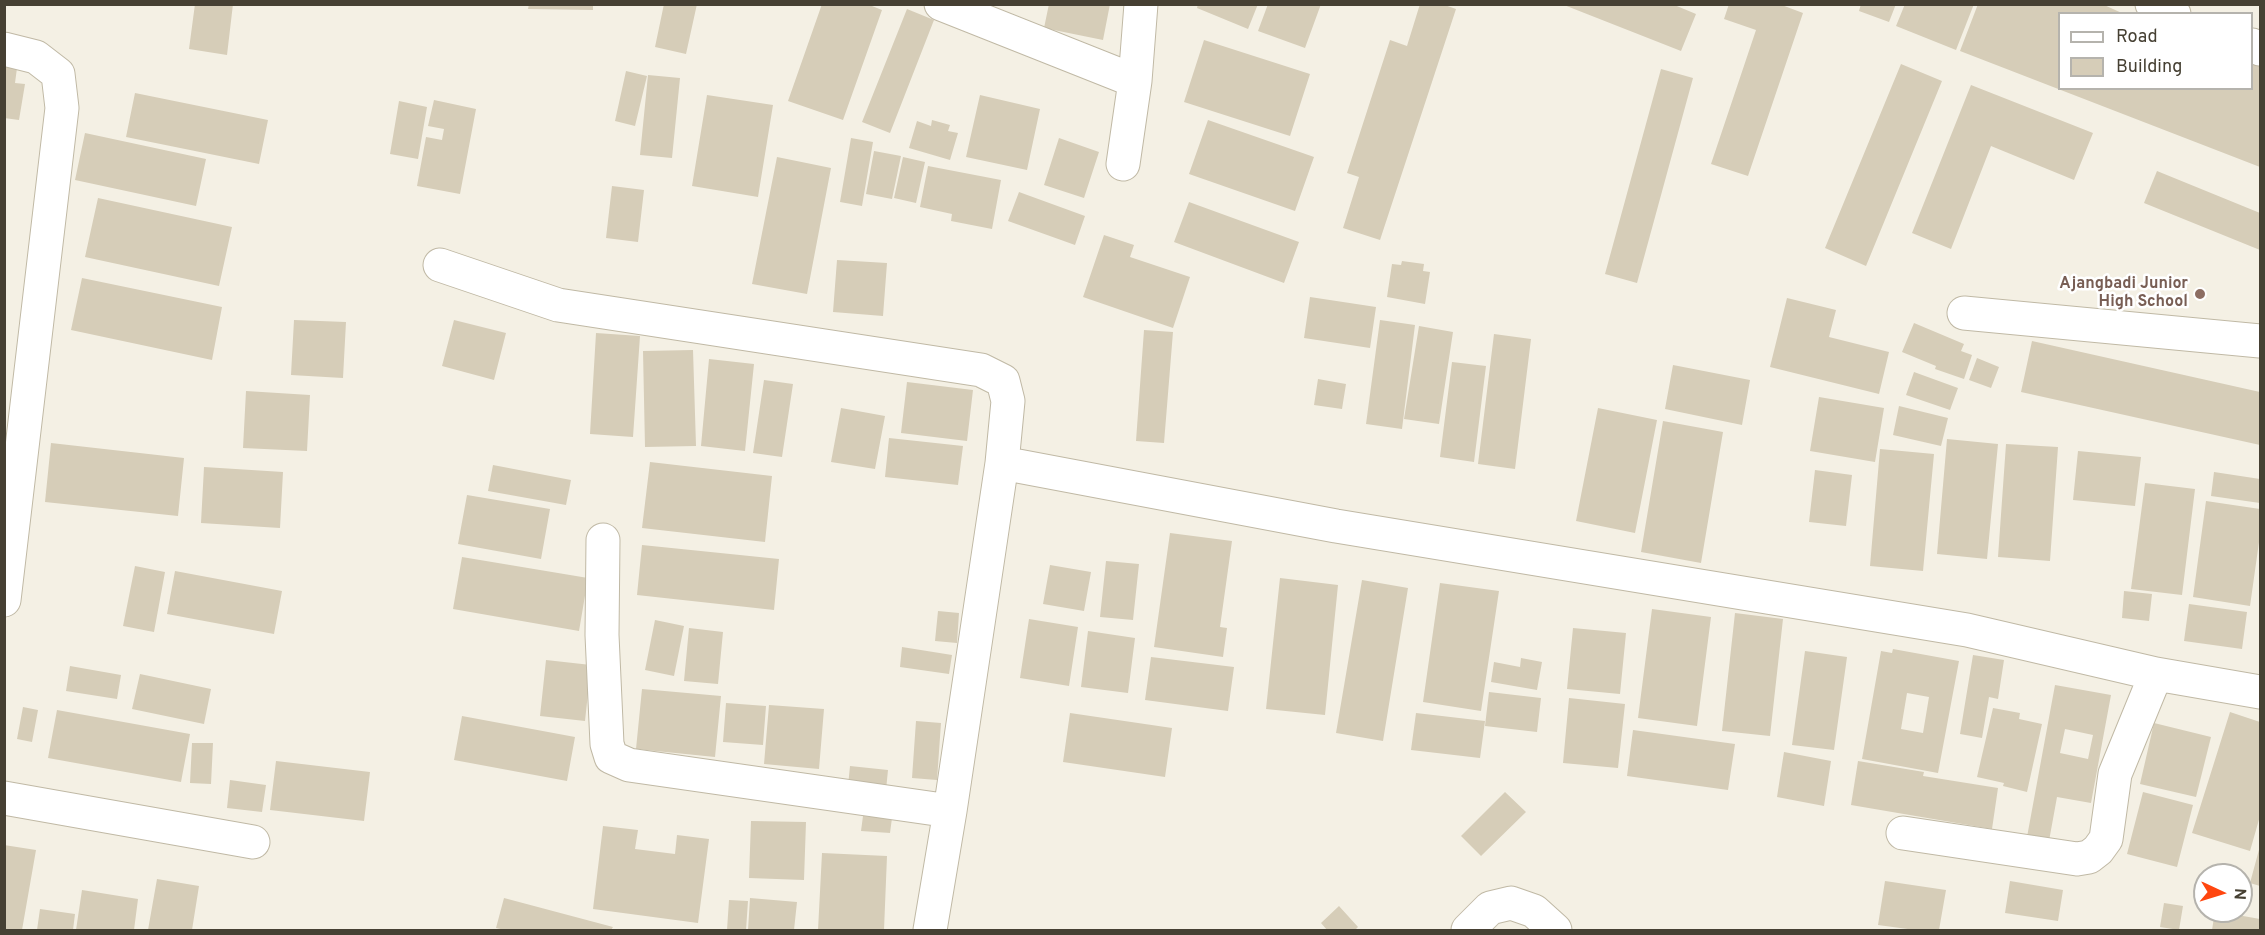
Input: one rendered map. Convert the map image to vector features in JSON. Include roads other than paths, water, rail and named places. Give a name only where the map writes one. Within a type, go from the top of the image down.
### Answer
[{"type":"street","points":[[941,4],[1135,81]]},
{"type":"street","points":[[1123,164],[1135,81],[1140,4]]},
{"type":"street","points":[[2152,4],[2170,12]]},
{"type":"street","points":[[4,49],[36,57],[58,74],[62,108],[4,600]]},
{"type":"street","points":[[440,265],[558,305],[981,370],[1003,381],[1008,401],[1002,463],[930,930]]},
{"type":"street","points":[[1964,313],[2260,341]]},
{"type":"street","points":[[1002,463],[1336,526],[1967,630],[2156,674],[2260,692]]},
{"type":"street","points":[[603,540],[602,634],[607,744],[610,757],[629,765],[950,811]]},
{"type":"street","points":[[1903,833],[2077,859],[2089,857],[2106,839],[2115,774],[2156,674]]},
{"type":"street","points":[[4,798],[253,842]]},
{"type":"street","points":[[1468,930],[1490,908],[1511,903],[1534,911],[1555,930]]},
{"type":"place","name":"Ajangbadi Junior High School","points":[[2200,294]]}]
